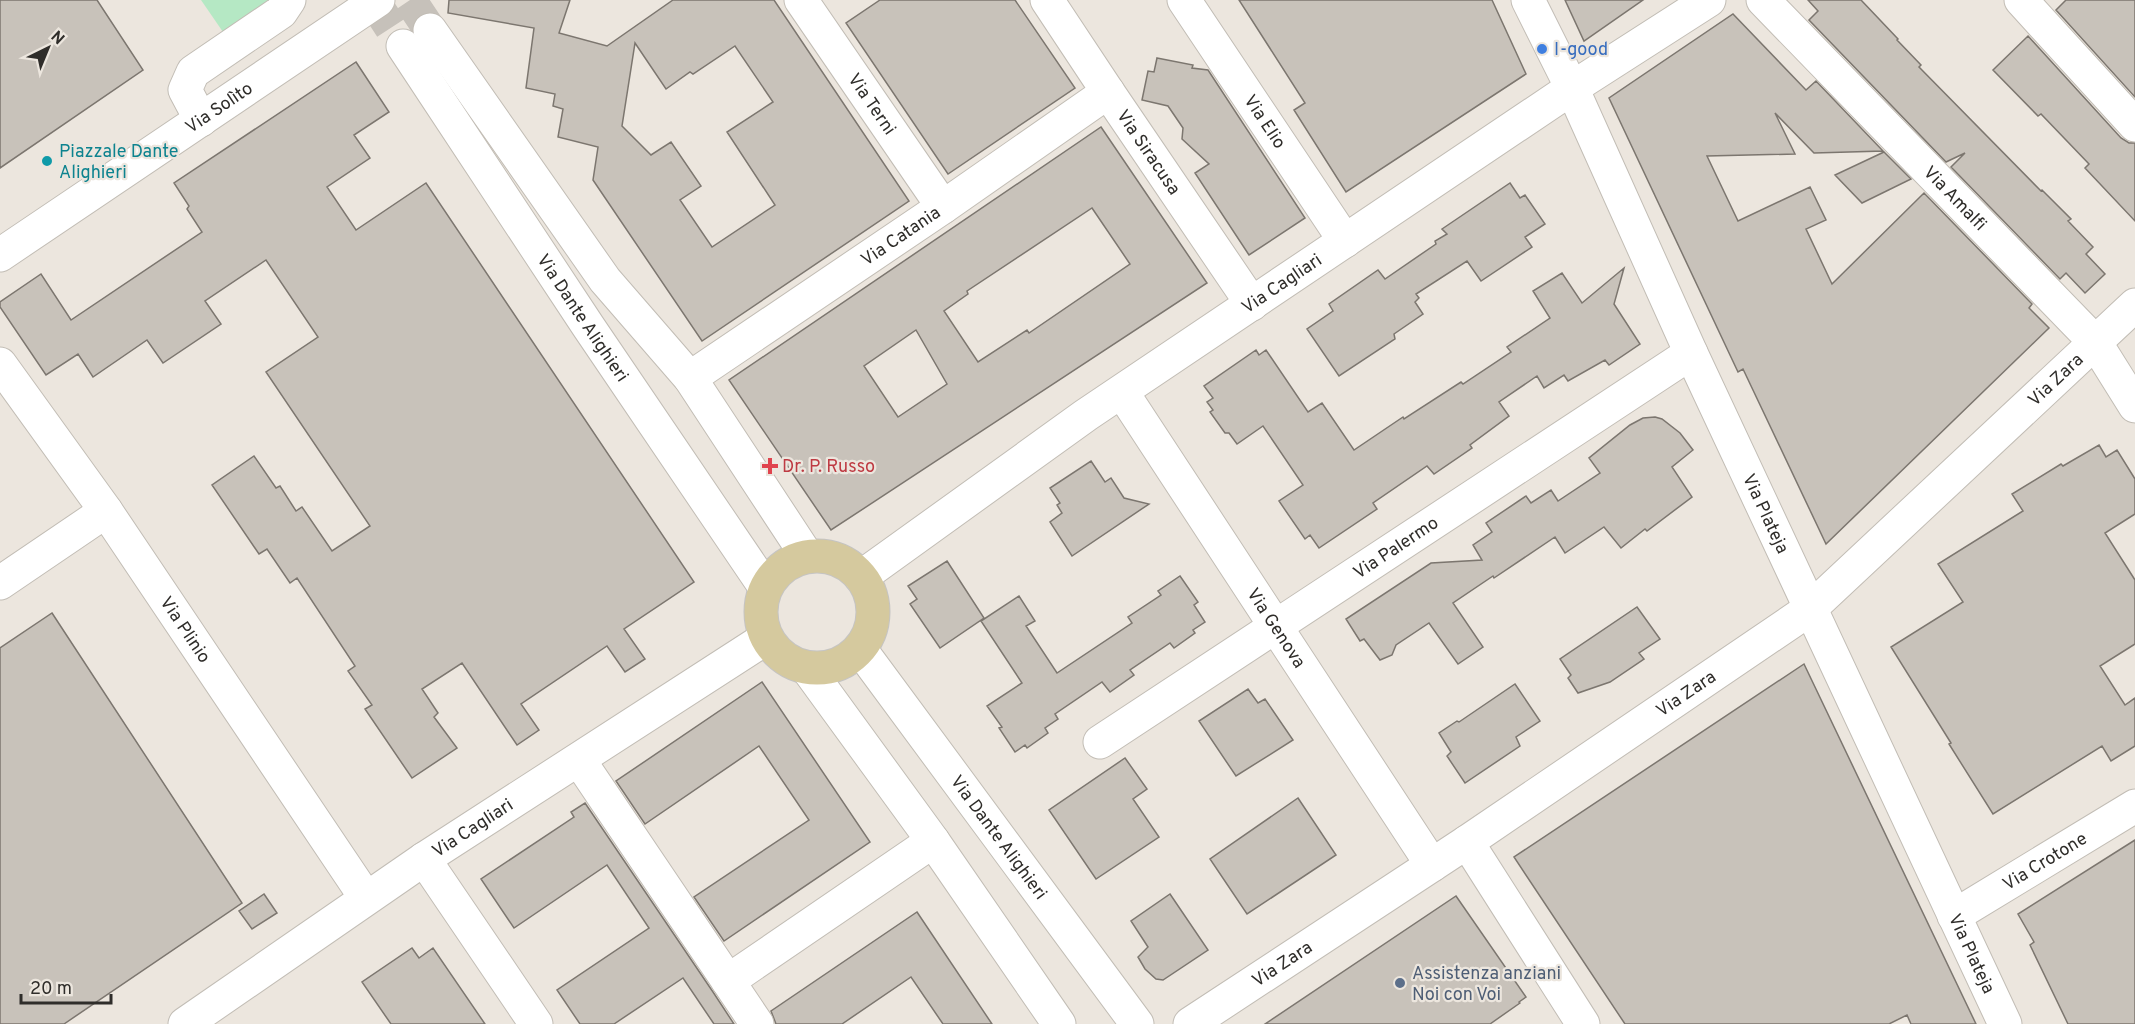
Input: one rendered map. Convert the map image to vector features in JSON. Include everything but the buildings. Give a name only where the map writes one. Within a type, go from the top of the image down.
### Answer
[{"type":"main road","points":[[807,556],[824,556],[841,561],[861,577],[872,600],[872,626],[861,649],[837,666],[807,668],[783,658],[766,638],[760,613],[765,587],[776,573],[790,562],[807,556]]},
{"type":"street","points":[[201,120],[185,90],[193,72],[281,12],[289,0]]},
{"type":"street","name":"Via Solìto","points":[[0,255],[378,0]]},
{"type":"street","name":"Via Terni","points":[[801,0],[943,207]]},
{"type":"street","name":"Via Siracusa","points":[[1047,0],[1252,304]]},
{"type":"street","name":"Via Elio","points":[[1184,0],[1345,242]]},
{"type":"street","name":"Via Plateja","points":[[1528,0],[1572,88],[1691,353],[2005,1024]]},
{"type":"street","name":"Via Cagliari","points":[[861,577],[1122,392],[1572,88],[1709,0]]},
{"type":"street","name":"Via Amalfi","points":[[1763,0],[2095,342],[2135,406]]},
{"type":"street","points":[[2021,0],[2135,125]]},
{"type":"street","name":"Via Dante Alighieri","points":[[765,587],[588,326],[417,38],[605,280],[690,378],[807,556]]},
{"type":"street","name":"Via Catania","points":[[690,378],[1108,92]]},
{"type":"street","name":"Via Zara","points":[[1190,1024],[1467,842],[1810,609],[2135,305]]},
{"type":"street","name":"Via Palermo","points":[[1100,742],[1691,353]]},
{"type":"street","name":"Via Plinio","points":[[0,364],[106,511],[366,898]]},
{"type":"street","name":"Via Genova","points":[[1122,392],[1432,865]]},
{"type":"street","points":[[0,583],[106,511]]},
{"type":"street","name":"Via Cagliari","points":[[185,1024],[424,859],[766,638]]},
{"type":"street","name":"Via Dante Alighieri","points":[[861,649],[1137,1024]]},
{"type":"street","points":[[807,668],[933,841],[1059,1024]]},
{"type":"street","points":[[579,760],[757,1024]]},
{"type":"street","name":"Via Crotone","points":[[1954,916],[2135,806]]},
{"type":"street","points":[[728,981],[933,841]]},
{"type":"street","points":[[1467,842],[1583,1024]]},
{"type":"street","points":[[424,859],[536,1024]]},
{"type":"green space","points":[[201,0],[270,0],[223,32]]},
{"type":"tunnel","points":[[373,0],[403,46]]},
{"type":"tunnel","points":[[410,0],[430,30]]},
{"type":"place","name":"I-good","points":[[1542,49]]},
{"type":"place","name":"Piazzale Dante Alighieri","points":[[47,161]]},
{"type":"place","name":"Dr. P. Russo","points":[[770,466]]},
{"type":"place","name":"Assistenza anziani Noi con Voi","points":[[1400,983]]}]
